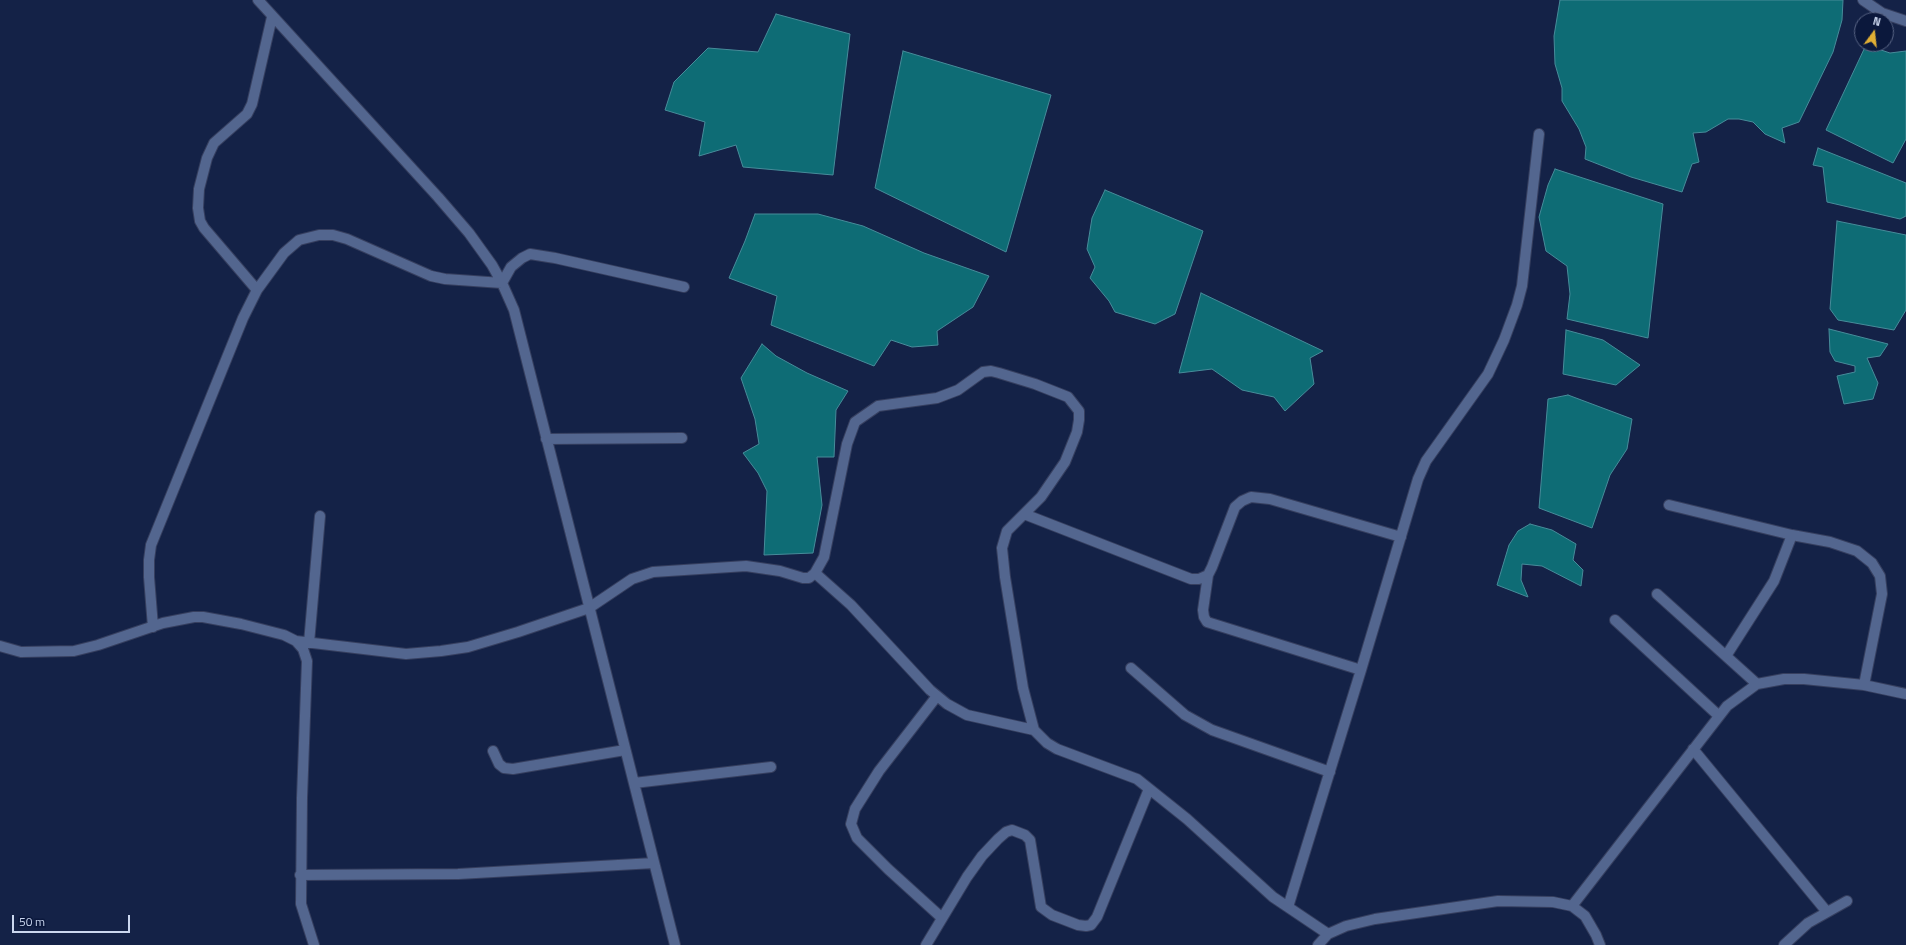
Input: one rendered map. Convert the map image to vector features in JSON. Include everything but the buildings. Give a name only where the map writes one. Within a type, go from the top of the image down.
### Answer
[{"type":"street","points":[[258,0],[438,196],[469,233],[492,265],[514,310],[675,945]]},
{"type":"street","points":[[1863,0],[1882,13],[1906,20]]},
{"type":"street","points":[[257,290],[204,228],[200,221],[198,208],[199,189],[207,158],[214,143],[247,114],[252,104],[272,17]]},
{"type":"street","points":[[1288,907],[1402,537],[1418,479],[1426,461],[1488,374],[1512,318],[1522,286],[1539,134]]},
{"type":"street","points":[[153,627],[149,577],[151,545],[243,318],[257,290],[284,253],[300,240],[319,235],[333,235],[347,239],[419,271],[445,279],[502,283]]},
{"type":"street","points":[[502,283],[511,267],[522,258],[530,254],[555,258],[684,288]]},
{"type":"street","points":[[0,646],[21,652],[74,650],[98,645],[179,619],[203,617],[284,635],[296,641],[406,654],[468,647],[518,632],[589,608],[632,579],[653,572],[733,565],[768,569],[803,578],[809,578],[816,573],[824,557],[847,444],[855,422],[878,406],[923,401],[951,394],[983,372],[991,371],[1035,384],[1068,397],[1079,411],[1077,432],[1065,462],[1050,487],[1007,531],[1003,540],[1002,553],[1024,688],[1034,730],[1040,737],[1057,749],[1137,779],[1187,819],[1262,888],[1328,934]]},
{"type":"street","points":[[546,439],[682,438]]},
{"type":"street","points":[[1361,670],[1206,622],[1203,610],[1208,575],[1236,507],[1242,501],[1251,497],[1270,499],[1402,537]]},
{"type":"street","points":[[1669,505],[1792,535],[1830,542],[1857,552],[1872,563],[1880,576],[1882,594],[1864,685]]},
{"type":"street","points":[[1024,514],[1185,577],[1199,580],[1208,575]]},
{"type":"street","points":[[309,643],[320,516]]},
{"type":"street","points":[[1726,656],[1774,581],[1792,535]]},
{"type":"street","points":[[816,573],[851,605],[937,696],[967,715],[1034,730]]},
{"type":"street","points":[[1657,594],[1757,684]]},
{"type":"street","points":[[1615,620],[1719,716]]},
{"type":"street","points":[[296,641],[303,649],[307,661],[300,876],[301,904],[314,945]]},
{"type":"street","points":[[1131,668],[1185,715],[1212,730],[1330,772]]},
{"type":"street","points":[[1572,906],[1727,706],[1757,684],[1784,679],[1804,679],[1864,685],[1906,694]]},
{"type":"street","points":[[937,696],[879,771],[855,809],[850,824],[857,838],[888,869],[942,918]]},
{"type":"street","points":[[1693,748],[1827,912]]},
{"type":"street","points":[[493,751],[499,764],[504,768],[513,770],[625,750]]},
{"type":"street","points":[[634,783],[771,767]]},
{"type":"street","points":[[926,945],[967,877],[986,852],[1006,832],[1012,830],[1025,835],[1030,840],[1041,907],[1052,915],[1078,925],[1092,925],[1097,917],[1149,789]]},
{"type":"street","points":[[300,876],[458,874],[654,863]]},
{"type":"street","points":[[1784,945],[1808,923],[1848,900]]},
{"type":"street","points":[[1318,945],[1328,934],[1346,926],[1375,919],[1498,901],[1553,902],[1572,906],[1586,916],[1600,945]]},
{"type":"shaded area","points":[[1560,0],[1843,0],[1842,20],[1833,52],[1799,122],[1782,128],[1785,143],[1765,134],[1753,122],[1739,119],[1728,119],[1706,132],[1693,133],[1699,162],[1692,164],[1682,192],[1631,177],[1585,159],[1586,147],[1579,129],[1562,101],[1562,88],[1555,64],[1554,36]]},
{"type":"shaded area","points":[[776,14],[850,34],[833,175],[743,167],[736,145],[699,156],[705,122],[665,110],[674,82],[708,48],[758,52]]},
{"type":"shaded area","points":[[903,51],[1051,95],[1006,252],[875,188]]},
{"type":"shaded area","points":[[1906,51],[1906,139],[1893,163],[1826,130],[1863,52],[1890,53]]},
{"type":"shaded area","points":[[1818,148],[1906,183],[1906,216],[1900,219],[1827,202],[1823,167],[1813,165]]},
{"type":"shaded area","points":[[1555,169],[1663,204],[1648,338],[1567,319],[1570,294],[1567,266],[1546,251],[1539,217],[1548,185]]},
{"type":"shaded area","points":[[1105,190],[1203,231],[1175,314],[1155,324],[1115,312],[1109,301],[1090,278],[1095,267],[1087,249],[1092,218]]},
{"type":"shaded area","points":[[755,214],[818,214],[863,226],[924,253],[989,276],[973,307],[937,331],[938,345],[912,347],[891,340],[874,366],[771,325],[777,296],[729,278]]},
{"type":"shaded area","points":[[1837,221],[1906,235],[1906,310],[1894,330],[1838,320],[1830,309]]},
{"type":"shaded area","points":[[1201,293],[1323,351],[1310,358],[1314,384],[1285,411],[1274,397],[1242,390],[1212,369],[1179,373]]},
{"type":"shaded area","points":[[1829,329],[1888,344],[1880,356],[1867,358],[1878,383],[1873,399],[1844,404],[1837,376],[1855,372],[1855,366],[1835,361],[1830,352]]},
{"type":"shaded area","points":[[1566,330],[1603,340],[1640,365],[1616,385],[1563,374]]},
{"type":"shaded area","points":[[762,344],[776,356],[807,373],[848,391],[836,410],[834,457],[817,457],[822,505],[813,553],[764,555],[767,491],[758,473],[743,453],[759,444],[755,419],[741,378]]},
{"type":"shaded area","points":[[1568,395],[1632,419],[1627,449],[1610,475],[1592,528],[1539,508],[1548,399]]},
{"type":"shaded area","points":[[1530,524],[1552,530],[1576,544],[1573,560],[1583,570],[1581,586],[1542,566],[1522,564],[1521,580],[1528,597],[1497,585],[1509,545],[1518,531]]}]
